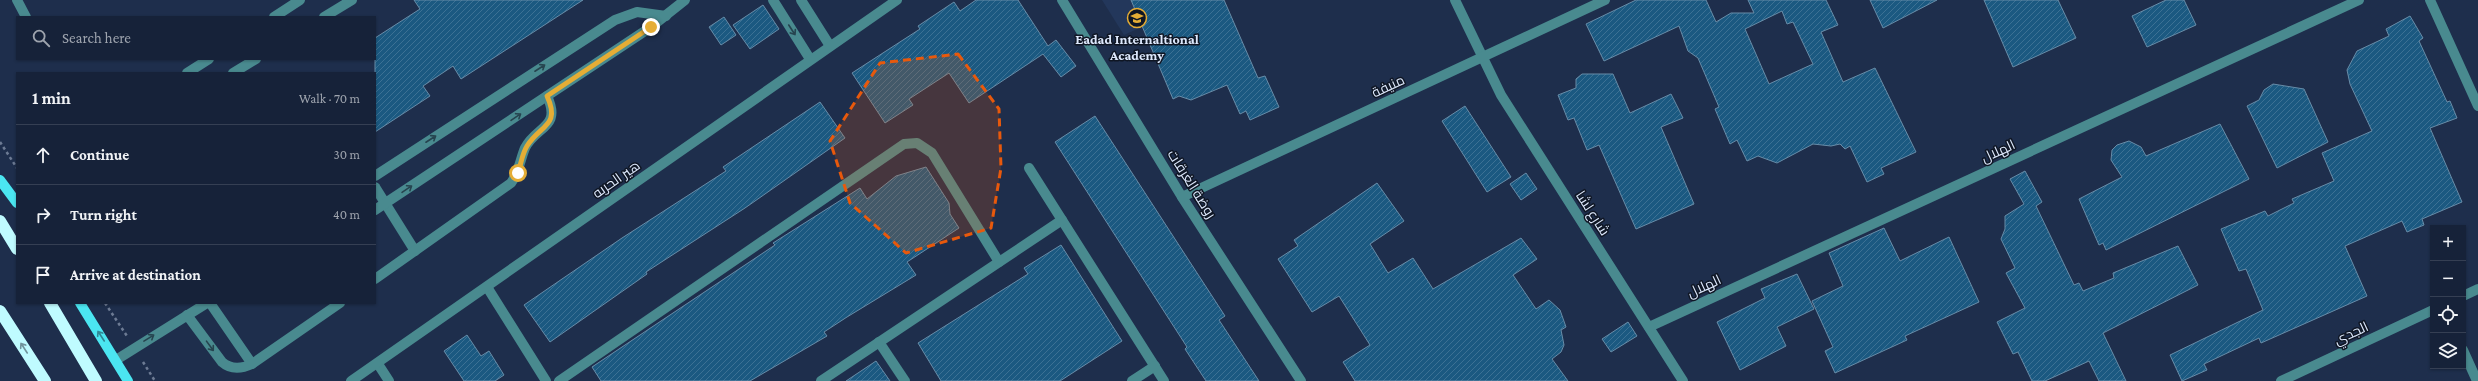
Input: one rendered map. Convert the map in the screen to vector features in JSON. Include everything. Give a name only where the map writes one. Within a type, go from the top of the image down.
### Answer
[{"type":"highway","points":[[0,222],[16,247]]},
{"type":"highway","points":[[51,304],[96,381]]},
{"type":"highway","points":[[0,311],[45,381]]},
{"type":"main road","points":[[0,180],[16,201]]},
{"type":"main road","points":[[81,304],[128,381]]},
{"type":"street","points":[[16,0],[25,16]]},
{"type":"street","points":[[276,16],[300,0]]},
{"type":"street","points":[[326,16],[352,0]]},
{"type":"street","points":[[376,209],[666,16],[685,0]]},
{"type":"street","points":[[773,0],[810,59]]},
{"type":"street","points":[[801,0],[830,46]]},
{"type":"street","name":"هير الحربه","points":[[351,381],[378,364],[810,59],[897,0]]},
{"type":"street","name":"روضة الغرقات","points":[[1062,0],[1182,197],[1301,381]]},
{"type":"street","name":"شارع لشا","points":[[1456,0],[1501,96],[1683,381]]},
{"type":"street","name":"منيفة","points":[[1182,197],[1605,0]]},
{"type":"street","name":"الهلال","points":[[1649,327],[2359,0]]},
{"type":"street","points":[[2430,0],[2478,106]]},
{"type":"street","points":[[376,175],[615,20],[637,12],[666,16]]},
{"type":"street","points":[[189,72],[207,60]]},
{"type":"street","points":[[235,72],[254,60]]},
{"type":"street","points":[[376,278],[511,183],[518,173],[526,147],[551,120],[552,112],[547,96]]},
{"type":"street","points":[[558,381],[904,144],[917,143],[932,153],[999,262]]},
{"type":"street","points":[[1029,168],[1164,381]]},
{"type":"street","points":[[376,189],[415,251]]},
{"type":"street","points":[[821,381],[1062,220]]},
{"type":"street","points":[[487,287],[546,381]]},
{"type":"street","points":[[2466,295],[2478,289]]},
{"type":"street","points":[[116,360],[206,304]]},
{"type":"street","points":[[209,304],[252,364]]},
{"type":"street","points":[[187,315],[226,366],[238,368],[252,364],[339,304]]},
{"type":"street","name":"الجدي","points":[[2281,381],[2430,311]]},
{"type":"street","points":[[880,342],[905,381]]},
{"type":"street","points":[[2466,356],[2476,376]]},
{"type":"street","points":[[378,364],[389,381]]},
{"type":"street","points":[[1132,381],[1155,366]]},
{"type":"path","points":[[0,142],[16,166]]},
{"type":"highlighted area","points":[[958,54],[999,109],[1001,168],[991,228],[906,253],[850,203],[830,141],[880,63]]},
{"type":"shaded area","name":"Eadad Internaltional Academy","points":[[1102,0],[1201,0],[1124,35]]},
{"type":"building","points":[[414,0],[583,0],[461,79],[453,66],[423,86],[430,96],[376,131],[376,37],[420,9]]},
{"type":"building","points":[[976,0],[1018,0],[1048,46],[1056,40],[1076,66],[1061,77],[1043,54],[969,103],[949,73],[909,99],[913,105],[885,123],[852,73],[920,29],[918,26],[954,2],[960,11]]},
{"type":"building","points":[[1131,0],[1224,0],[1258,78],[1265,76],[1279,107],[1250,120],[1246,111],[1240,114],[1227,85],[1191,100],[1179,96],[1173,99]]},
{"type":"building","points":[[1636,0],[1706,0],[1716,22],[1731,13],[1754,13],[1748,0],[1826,0],[1838,25],[1821,32],[1843,82],[1875,68],[1916,152],[1881,168],[1884,174],[1867,182],[1850,146],[1845,149],[1840,144],[1831,146],[1813,144],[1777,163],[1758,156],[1747,161],[1737,140],[1730,144],[1715,109],[1719,107],[1698,58],[1688,51],[1679,26],[1604,61],[1586,24]],"holes":[[[1782,11],[1787,24],[1793,22],[1813,64],[1769,84],[1745,29]]]},
{"type":"building","points":[[1870,0],[1937,0],[1883,28]]},
{"type":"building","points":[[1984,0],[2058,0],[2076,38],[2013,67]]},
{"type":"building","points":[[2166,0],[2184,0],[2196,25],[2147,47],[2132,16]]},
{"type":"building","points":[[763,5],[779,29],[750,49],[733,25]]},
{"type":"building","points":[[2410,16],[2423,38],[2419,41],[2447,102],[2450,101],[2457,118],[2430,128],[2462,202],[2422,219],[2424,225],[2407,232],[2402,221],[2345,246],[2367,296],[2261,343],[2259,338],[2204,364],[2207,370],[2182,381],[2170,355],[2263,310],[2246,269],[2239,271],[2221,229],[2265,211],[2268,216],[2294,203],[2292,199],[2334,181],[2322,153],[2372,131],[2350,84],[2347,70],[2357,51],[2389,36],[2386,29]]},
{"type":"building","points":[[724,17],[736,35],[721,45],[709,27]]},
{"type":"building","points":[[1582,74],[1613,74],[1630,113],[1671,94],[1683,118],[1661,127],[1694,204],[1636,229],[1599,145],[1587,150],[1574,118],[1568,120],[1558,95],[1576,88],[1576,79]]},
{"type":"building","points":[[2273,84],[2304,89],[2328,142],[2277,168],[2247,106],[2259,100],[2264,90]]},
{"type":"building","points":[[820,102],[845,138],[745,208],[646,272],[647,274],[550,342],[524,305],[622,238],[726,171],[723,167]]},
{"type":"building","points":[[1465,106],[1511,177],[1487,192],[1442,121]]},
{"type":"building","points":[[1095,116],[1225,316],[1219,320],[1259,381],[1206,381],[1185,349],[1187,347],[1055,142]]},
{"type":"building","points":[[2220,124],[2249,179],[2106,250],[2103,243],[2099,245],[2079,199],[2122,177],[2111,160],[2112,150],[2117,145],[2129,141],[2141,147],[2146,156]]},
{"type":"building","points":[[926,167],[949,203],[950,214],[959,228],[907,262],[916,275],[824,332],[827,336],[750,381],[601,381],[592,367],[775,245],[773,243],[860,188],[867,199],[896,176]]},
{"type":"building","points":[[2025,171],[2042,202],[2036,206],[2074,285],[2079,283],[2083,291],[2114,278],[2113,273],[2178,246],[2198,285],[2103,333],[2126,381],[2099,381],[2089,361],[2045,381],[2032,381],[2018,352],[2013,354],[1997,322],[2025,308],[2006,273],[2015,268],[2001,239],[2005,229],[2005,216],[2024,204],[2010,179]]},
{"type":"building","points":[[1526,173],[1537,189],[1521,200],[1510,184]]},
{"type":"building","points":[[1377,183],[1404,221],[1370,244],[1388,273],[1413,258],[1433,289],[1521,238],[1537,259],[1513,275],[1536,309],[1549,300],[1560,310],[1566,327],[1561,330],[1564,345],[1561,352],[1552,359],[1568,381],[1355,381],[1343,362],[1370,345],[1339,296],[1312,312],[1278,259],[1298,246],[1294,240]]},
{"type":"building","points":[[1884,228],[1900,261],[1949,237],[1979,302],[1905,336],[1907,340],[1835,373],[1825,351],[1833,347],[1812,301],[1843,286],[1829,253]]},
{"type":"building","points":[[1061,245],[1122,341],[1060,381],[941,381],[918,343],[1028,274],[1024,268]]},
{"type":"building","points":[[1797,274],[1814,309],[1777,327],[1786,346],[1740,370],[1717,322],[1765,298],[1761,289]]},
{"type":"building","points":[[1628,322],[1637,336],[1611,352],[1602,339]]},
{"type":"building","points":[[467,335],[481,356],[489,351],[504,375],[495,381],[464,381],[444,351]]},
{"type":"building","points":[[876,361],[890,381],[846,381]]},
{"type":"place","name":"Eadad Internaltional Academy","points":[[1137,18]]},
{"type":"route","points":[[518,173],[526,147],[551,120],[551,104],[547,96],[651,27]]}]
